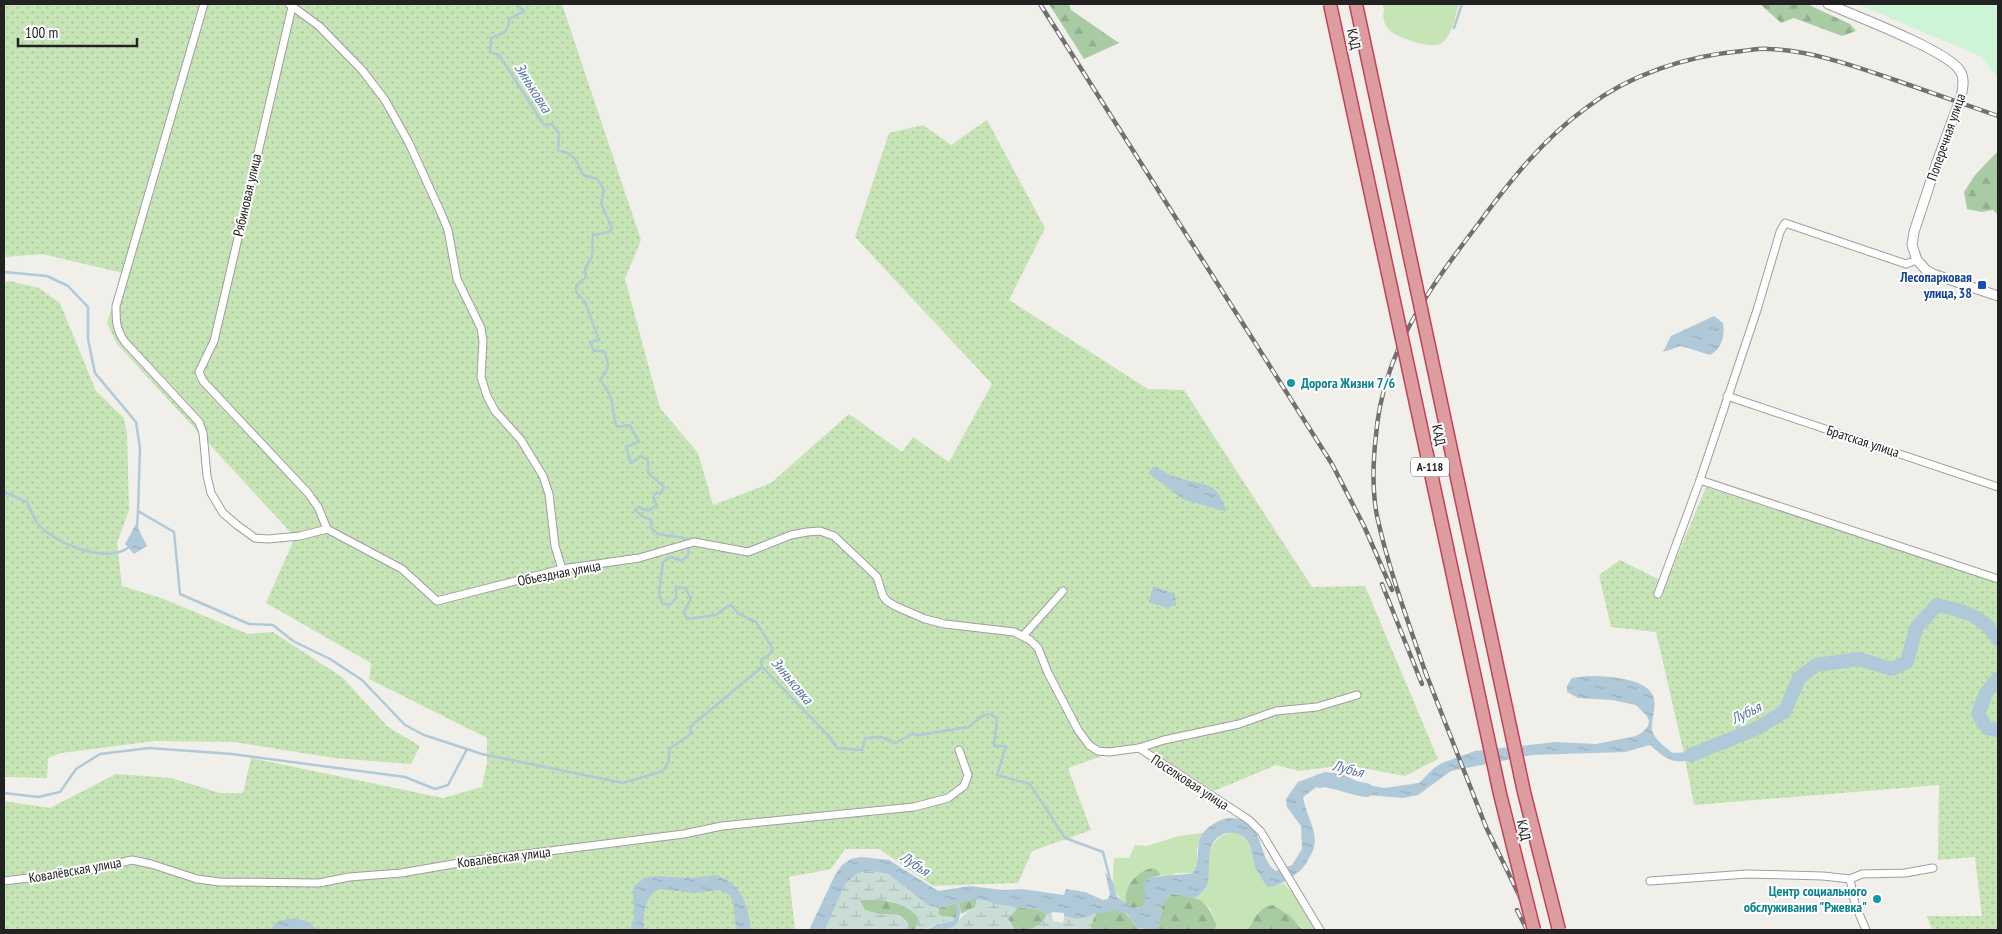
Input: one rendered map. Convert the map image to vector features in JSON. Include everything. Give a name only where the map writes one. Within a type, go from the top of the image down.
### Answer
[{"type":"highway","name":"КАД","points":[[1330,4],[1500,794],[1534,930]]},
{"type":"highway","name":"КАД","points":[[1356,4],[1524,792],[1559,930]]},
{"type":"street","points":[[204,4],[116,306],[118,332],[124,342],[199,422],[203,432],[206,476],[211,493],[223,513],[255,538],[282,539],[327,529]]},
{"type":"street","name":"Поперечная улица","points":[[1828,4],[1946,57],[1956,65],[1962,75],[1961,97],[1914,232],[1912,245],[1917,260]]},
{"type":"street","points":[[290,5],[320,26],[362,70],[385,100],[409,143],[448,230],[458,279],[481,328],[483,341],[481,377],[487,396],[494,410],[521,440],[543,476],[549,494],[555,546],[562,569]]},
{"type":"street","name":"Рябиновая улица","points":[[290,5],[214,341],[199,372],[203,381],[308,493],[318,507],[327,529]]},
{"type":"street","points":[[1658,594],[1700,480],[1757,310],[1780,232],[1786,223],[1906,264],[1917,260],[1926,270],[1933,274],[1998,296]]},
{"type":"street","name":"Братская улица","points":[[1727,396],[1998,487]]},
{"type":"street","points":[[1700,480],[1998,579]]},
{"type":"street","name":"Объездная улица","points":[[327,529],[402,568],[437,601],[562,569],[639,558],[694,542],[748,552],[792,535],[820,531],[834,536],[870,570],[877,578],[883,596],[895,606],[945,624],[1003,630],[1023,636]]},
{"type":"street","points":[[1023,636],[1063,591]]},
{"type":"street","name":"Поселковая улица","points":[[1023,636],[1038,648],[1048,673],[1088,745],[1098,751],[1109,752],[1139,748],[1249,820],[1261,832],[1320,930]]},
{"type":"street","points":[[1139,748],[1164,740],[1223,728],[1276,711],[1317,707],[1357,696]]},
{"type":"street","name":"Ковалёвская улица","points":[[4,881],[85,871],[132,860],[208,881],[279,884],[320,883],[348,877],[401,873],[471,861],[684,834],[722,826],[914,807],[948,798],[964,786],[968,775],[959,750]]},
{"type":"street","points":[[1650,880],[1747,874],[1850,879],[1862,874],[1905,874],[1933,868]]},
{"type":"street","points":[[1850,879],[1855,904],[1866,930]]},
{"type":"green space","points":[[4,4],[562,4],[641,240],[625,279],[660,408],[698,453],[713,505],[771,483],[849,414],[902,452],[913,437],[949,462],[992,384],[855,237],[889,133],[923,125],[951,145],[987,120],[1045,228],[1009,300],[1148,389],[1184,390],[1312,587],[1365,586],[1438,759],[1405,776],[1346,765],[1299,771],[1276,765],[1214,791],[1139,743],[1068,768],[1091,830],[1032,851],[1018,883],[933,886],[879,849],[845,849],[831,869],[789,877],[795,930],[4,930],[4,801],[50,808],[116,774],[171,778],[220,793],[243,793],[251,758],[443,798],[482,787],[487,762],[487,738],[369,679],[371,663],[266,603],[295,537],[117,344],[107,323],[123,273],[42,254],[6,257],[4,247]]},
{"type":"green space","points":[[1049,4],[1069,4],[1071,10],[1119,43],[1084,59]]},
{"type":"green space","points":[[1382,4],[1459,4],[1449,35],[1442,43],[1431,45],[1408,40],[1390,31],[1384,21]]},
{"type":"green space","points":[[1760,4],[1807,4],[1850,24],[1856,31],[1842,36],[1794,18],[1781,23]]},
{"type":"green space","points":[[1857,4],[1998,4],[1998,78],[1982,57]]},
{"type":"green space","points":[[1998,151],[1998,215],[1993,210],[1981,212],[1967,209],[1964,192],[1975,175]]},
{"type":"green space","points":[[10,281],[39,288],[60,303],[96,391],[124,418],[127,434],[129,510],[117,543],[122,586],[161,598],[248,634],[273,632],[342,677],[388,727],[420,746],[411,764],[334,758],[234,742],[155,741],[61,753],[48,758],[47,778],[4,777],[4,282]]},
{"type":"green space","points":[[1706,487],[1998,583],[1998,930],[1932,930],[1927,916],[1982,916],[1975,857],[1938,860],[1939,785],[1694,805],[1656,632],[1611,627],[1599,575],[1620,560],[1666,583]]},
{"type":"green space","points":[[1233,832],[1245,838],[1251,849],[1259,875],[1280,885],[1283,883],[1296,894],[1317,930],[1303,930],[1299,924],[1248,930],[1213,930],[1217,926],[1210,908],[1195,898],[1204,892],[1207,887],[1210,851],[1220,837]]},
{"type":"green space","points":[[1203,833],[1197,849],[1198,866],[1193,873],[1176,873],[1169,877],[1161,875],[1157,870],[1125,898],[1126,904],[1117,894],[1113,871],[1114,858],[1129,858],[1135,845],[1147,846],[1179,836]]},
{"type":"green space","points":[[1152,868],[1161,875],[1147,879],[1145,904],[1142,907],[1133,908],[1126,904],[1127,892],[1132,881],[1141,873]]},
{"type":"green space","points":[[871,871],[888,874],[928,905],[939,908],[938,913],[941,916],[956,918],[951,922],[915,930],[919,918],[907,907],[884,900],[860,900],[865,910],[878,914],[900,915],[908,923],[907,930],[825,930],[845,884],[858,873]]},
{"type":"green space","points":[[1171,894],[1189,896],[1201,901],[1210,910],[1217,926],[1213,930],[1152,930],[1158,926],[1163,903]]},
{"type":"green space","points":[[878,899],[901,905],[915,913],[919,918],[915,930],[907,930],[908,923],[900,915],[878,914],[865,910],[859,900]]},
{"type":"green space","points":[[977,899],[975,907],[961,914],[959,902]]},
{"type":"green space","points":[[977,899],[1018,907],[1008,919],[1015,930],[961,930],[960,928],[946,930],[975,907]]},
{"type":"green space","points":[[956,903],[958,912],[956,918],[941,916],[938,913],[939,908]]},
{"type":"green space","points":[[1273,905],[1289,915],[1303,930],[1248,930],[1260,911]]},
{"type":"green space","points":[[1018,907],[1040,910],[1047,914],[1042,923],[1034,928],[1015,930],[1008,919]]},
{"type":"green space","points":[[1110,910],[1122,911],[1142,930],[1091,930],[1096,913],[1104,913]]},
{"type":"green space","points":[[1051,912],[1053,921],[1063,923],[1064,916],[1080,918],[1096,913],[1091,930],[1031,930],[1044,921],[1047,914]]},
{"type":"water","points":[[1714,316],[1723,323],[1724,328],[1720,345],[1710,355],[1681,346],[1663,352],[1671,336]]},
{"type":"water","points":[[1154,466],[1176,477],[1204,484],[1214,489],[1223,501],[1227,512],[1183,499],[1148,473]]},
{"type":"water","points":[[136,524],[147,546],[134,554],[125,544]]},
{"type":"water","points":[[1153,586],[1175,594],[1176,605],[1167,608],[1149,602]]},
{"type":"water","points":[[1587,676],[1615,677],[1644,686],[1651,692],[1654,699],[1652,730],[1655,737],[1661,743],[1673,753],[1687,752],[1705,745],[1709,751],[1691,759],[1678,762],[1665,757],[1650,745],[1625,752],[1532,755],[1451,771],[1418,795],[1403,798],[1366,795],[1339,783],[1326,783],[1318,786],[1303,797],[1315,836],[1315,844],[1313,851],[1299,872],[1280,884],[1267,887],[1255,867],[1250,848],[1243,836],[1227,833],[1219,836],[1211,847],[1208,883],[1205,890],[1195,898],[1171,894],[1163,903],[1158,926],[1152,930],[1138,928],[1127,914],[1115,910],[1077,919],[1064,916],[1064,913],[1054,912],[1047,914],[1040,910],[972,899],[959,902],[959,918],[953,926],[942,930],[926,930],[938,924],[953,921],[958,912],[956,903],[939,908],[928,905],[888,874],[871,871],[858,873],[845,884],[825,930],[809,930],[835,875],[842,865],[851,859],[861,857],[889,860],[938,891],[970,886],[1002,890],[1022,889],[1064,895],[1066,889],[1085,892],[1103,900],[1108,899],[1110,894],[1105,872],[1113,882],[1117,897],[1133,908],[1142,907],[1145,904],[1144,886],[1147,879],[1193,873],[1197,864],[1200,838],[1203,833],[1214,823],[1229,818],[1241,819],[1255,830],[1265,857],[1276,871],[1292,865],[1302,849],[1301,826],[1287,807],[1286,799],[1298,782],[1325,772],[1342,774],[1362,784],[1384,788],[1419,783],[1442,763],[1475,751],[1556,742],[1596,744],[1636,736],[1643,732],[1648,726],[1649,721],[1647,716],[1636,705],[1612,700],[1578,698],[1567,692],[1567,686],[1572,678]]},
{"type":"water","points":[[716,875],[732,884],[742,896],[748,912],[751,930],[736,930],[733,902],[730,895],[719,890],[695,893],[659,889],[647,902],[644,930],[630,930],[634,918],[634,886],[644,878],[655,876],[691,878]]},
{"type":"water","points":[[295,918],[309,922],[317,930],[271,930],[278,921]]},
{"type":"waterway","name":"Зиньковка","points":[[516,4],[524,11],[509,19],[508,28],[502,34],[491,38],[490,52],[499,55],[544,125],[551,124],[559,133],[558,150],[568,153],[577,162],[583,175],[597,179],[604,190],[601,204],[612,228],[609,232],[593,235],[592,257],[585,268],[586,277],[576,286],[576,292],[585,302],[599,340],[590,342],[594,351],[604,351],[607,359],[608,366],[600,380],[610,396],[617,427],[630,425],[639,442],[626,447],[631,463],[641,456],[648,461],[648,473],[664,487],[660,494],[657,492],[653,497],[657,505],[648,511],[639,507],[635,510],[651,520],[651,528],[658,534],[684,538],[689,545],[688,555],[682,561],[671,557],[663,562],[659,593],[662,603],[670,605],[676,598],[676,587],[685,588],[691,598],[684,612],[687,619],[716,615],[731,605],[739,614],[756,622],[773,649],[769,655],[761,660],[762,667],[829,736],[837,748],[862,750],[865,738],[881,737],[895,743],[912,734],[919,735],[969,727],[982,716],[989,714],[997,718],[994,746],[1006,746],[997,775],[1030,784],[1065,838],[1103,852],[1110,879]]},
{"type":"waterway","points":[[1454,28],[1462,4]]},
{"type":"waterway","points":[[4,272],[47,276],[68,286],[88,307],[88,339],[95,373],[136,422],[140,448],[138,511],[174,532],[180,594],[249,624],[273,625],[293,641],[330,659],[362,680],[405,725],[424,735],[482,754],[623,783],[663,771],[669,761],[669,749],[691,734],[690,727],[762,667]]},
{"type":"waterway","points":[[4,492],[27,502],[37,523],[45,531],[67,544],[94,553],[108,554],[119,552],[129,547]]},
{"type":"waterway","points":[[137,527],[138,511]]},
{"type":"waterway","name":"Лубья","points":[[1691,755],[1758,728],[1785,711],[1799,678],[1816,665],[1859,659],[1892,669],[1907,662],[1916,628],[1937,605],[1972,615],[1986,624],[1998,639]]},
{"type":"waterway","name":"Лубья","points":[[1998,679],[1986,693],[1978,714],[1987,728],[1998,730]]},
{"type":"waterway","points":[[4,793],[38,797],[60,792],[76,769],[100,754],[149,748],[232,754],[405,777],[435,789],[448,785],[467,749]]},
{"type":"waterway","name":"Лубья","points":[[1320,781],[1324,780],[1366,790]]},
{"type":"railway","points":[[1040,4],[1332,464],[1364,526],[1392,590]]},
{"type":"railway","points":[[1427,677],[1393,577],[1377,516],[1374,496],[1374,465],[1380,404],[1388,375],[1399,348],[1427,296],[1443,271],[1491,207],[1541,147],[1586,108],[1621,85],[1640,76],[1701,57],[1759,49],[1785,50],[1833,60],[1998,116]]},
{"type":"railway","points":[[1382,584],[1422,684]]},
{"type":"railway","points":[[1425,671],[1486,827],[1536,930]]},
{"type":"railway","points":[[1517,910],[1527,930]]},
{"type":"place","name":"Лесопарковая улица, 38","points":[[1982,285]]},
{"type":"place","name":"Дорога Жизни 7/6","points":[[1291,383]]},
{"type":"place","name":"Центр социального обслуживания \"Ржевка\"","points":[[1877,899]]}]
